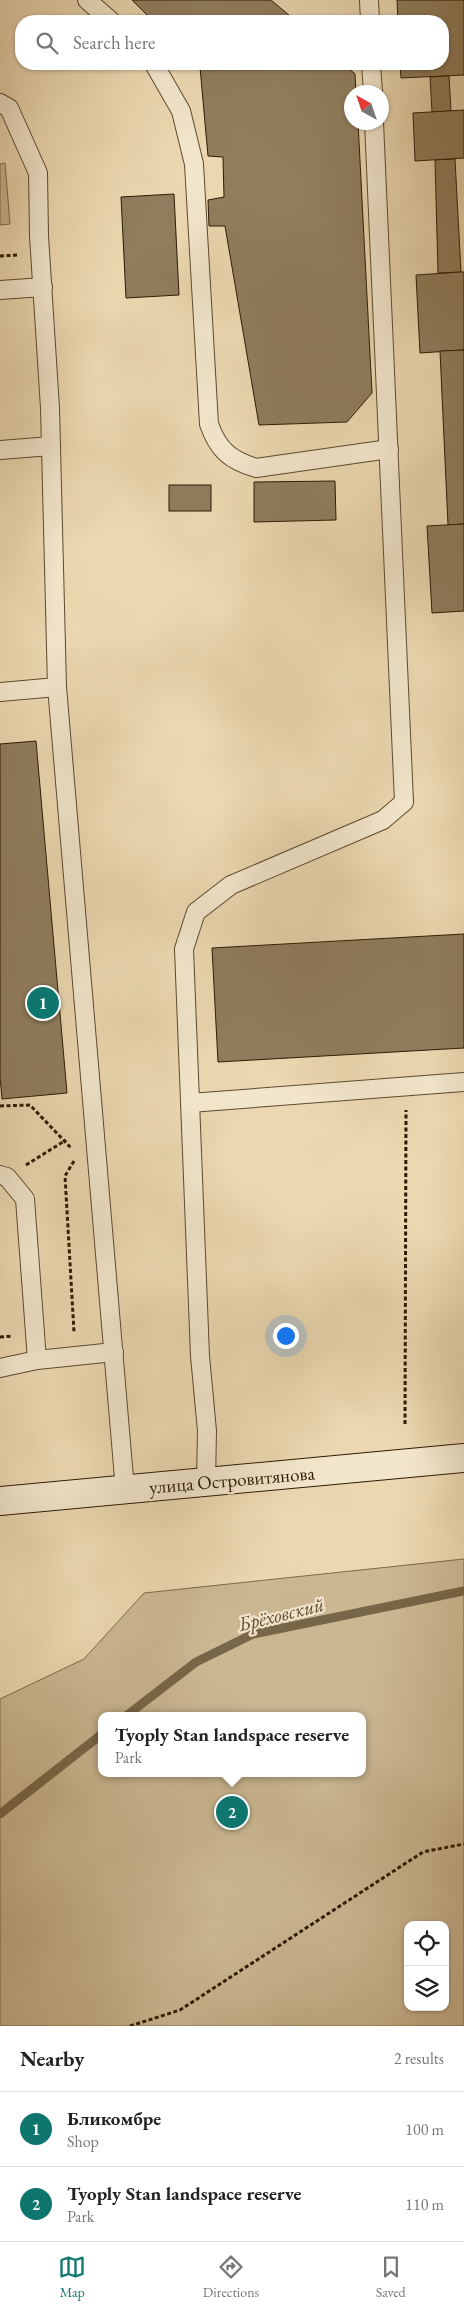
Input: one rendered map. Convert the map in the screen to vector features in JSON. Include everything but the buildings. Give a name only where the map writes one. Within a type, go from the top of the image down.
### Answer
[{"type":"main road","name":"улица Островитянова","points":[[0,1501],[464,1458]]},
{"type":"lane","points":[[87,0],[104,15]]},
{"type":"lane","points":[[369,0],[370,15]]},
{"type":"lane","points":[[157,70],[181,112],[194,164],[209,424],[215,440],[226,453],[241,463],[256,468],[389,449]]},
{"type":"lane","points":[[372,70],[373,85]]},
{"type":"lane","points":[[0,103],[9,108],[38,173],[51,446],[57,687],[125,1490]]},
{"type":"lane","points":[[206,1482],[207,1430],[201,1364],[184,949],[196,912],[231,885],[383,820],[404,802],[374,130]]},
{"type":"lane","points":[[0,290],[43,287]]},
{"type":"lane","points":[[0,450],[51,446]]},
{"type":"lane","points":[[0,692],[57,687]]},
{"type":"lane","points":[[190,1103],[464,1082]]},
{"type":"lane","points":[[3,1176],[25,1199],[37,1360]]},
{"type":"lane","points":[[0,1368],[37,1360],[114,1352]]},
{"type":"path","points":[[405,1424],[406,1086]]},
{"type":"path","points":[[0,1106],[30,1105],[66,1140],[77,1155],[66,1176],[74,1331],[79,1355]]},
{"type":"path","points":[[3,1176],[66,1140]]},
{"type":"path","points":[[130,2026],[180,2010],[422,1852],[464,1844]]},
{"type":"shaded area","points":[[5,163],[10,224],[0,225],[0,164]]},
{"type":"shaded area","points":[[464,1559],[464,2026],[0,2026],[0,1699],[84,1659],[144,1593]]},
{"type":"waterway","name":"Брёховский","points":[[131,1712],[196,1662],[253,1634],[464,1591]]},
{"type":"waterway","name":"Брёховский","points":[[0,1814],[98,1737]]},
{"type":"place","name":"Бликомбре","points":[[43,1003]]},
{"type":"place","name":"Tyoply Stan landspace reserve","points":[[232,1812]]}]
